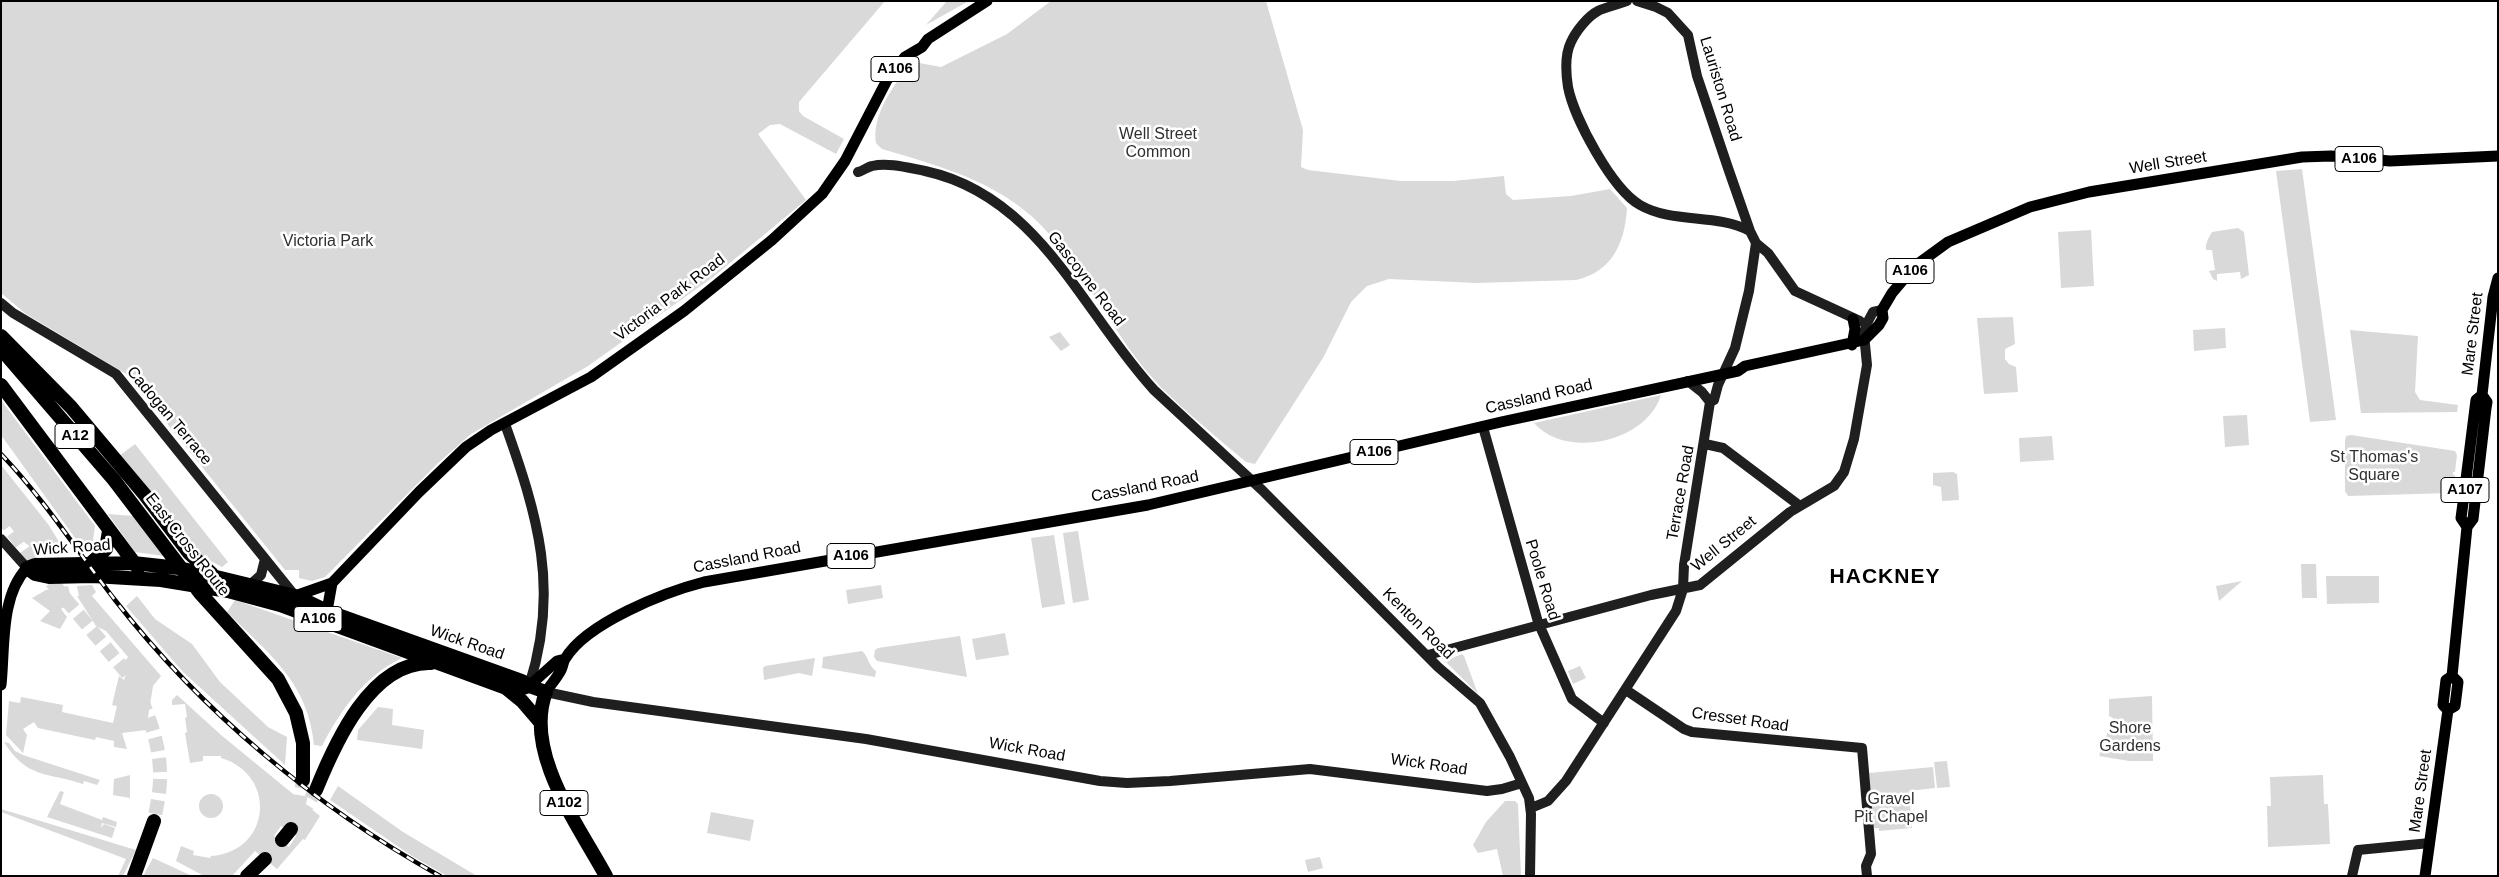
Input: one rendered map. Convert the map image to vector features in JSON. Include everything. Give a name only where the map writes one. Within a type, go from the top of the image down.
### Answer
[{"type":"highway","name":"A12","points":[[1,336],[71,408],[145,494],[189,553],[212,574]]},
{"type":"highway","name":"East Cross Route","points":[[1,349],[114,480],[188,578],[272,671],[291,701],[303,743],[303,780]]},
{"type":"highway","name":"A12","points":[[1,385],[133,563]]},
{"type":"highway","points":[[91,563],[106,549],[109,531]]},
{"type":"highway","name":"Wick Road","points":[[529,686],[516,690],[506,688],[256,598],[160,580],[93,576],[49,577],[35,574],[27,568],[35,564],[133,563],[212,574],[296,596],[327,611],[508,676],[546,692]]},
{"type":"highway","name":"A106","points":[[133,563],[146,574],[160,580]]},
{"type":"highway","points":[[316,790],[336,741],[378,685],[388,677],[412,665],[442,664]]},
{"type":"highway","name":"A102","points":[[506,688],[522,701],[540,722]]},
{"type":"highway","name":"A102","points":[[546,692],[540,722],[554,782],[566,808],[606,876]]},
{"type":"highway","points":[[134,876],[154,821]]},
{"type":"highway","points":[[247,876],[265,859]]},
{"type":"main road","name":"Victoria Park Road","points":[[296,596],[332,583],[451,460],[479,438],[591,377],[684,311],[772,240],[816,201],[840,170],[887,80],[905,57],[922,47],[928,38],[986,1]]},
{"type":"main road","name":"Well Street","points":[[1864,340],[1879,325],[1883,318],[1882,310],[1892,293],[1915,266],[1948,242],[1999,218],[2064,197],[2302,157],[2331,156],[2390,161],[2498,156]]},
{"type":"main road","name":"Mare Street","points":[[2424,876],[2448,710],[2443,705],[2446,680],[2452,676],[2467,527],[2461,518],[2476,400],[2482,395],[2493,297],[2498,278]]},
{"type":"main road","points":[[1852,345],[1855,329],[1853,319]]},
{"type":"main road","name":"Cassland Road","points":[[546,692],[563,667],[565,659],[586,637],[612,619],[677,590],[704,582],[1131,508],[1483,427],[1738,371],[1745,366],[1852,345],[1864,340]]},
{"type":"main road","points":[[1,685],[8,607],[18,580],[27,568]]},
{"type":"main road","name":"A106","points":[[332,583],[327,611],[337,626]]},
{"type":"main road","name":"Cassland Road","points":[[529,686],[557,661],[565,659]]},
{"type":"street","points":[[1627,1],[1601,6],[1571,41],[1567,61],[1570,94],[1612,178],[1628,196],[1648,209],[1680,217],[1734,224],[1750,231],[1756,242],[1768,253],[1795,291],[1853,319],[1868,321]]},
{"type":"street","name":"Lauriston Road","points":[[1637,1],[1668,13],[1688,35],[1698,76],[1750,231]]},
{"type":"street","name":"Gascoyne Road","points":[[858,172],[875,166],[911,168],[964,183],[995,201],[1014,216],[1044,247],[1139,374],[1169,406],[1253,481]]},
{"type":"street","points":[[1734,224],[1740,220],[1743,212]]},
{"type":"street","name":"Terrace Road","points":[[1683,589],[1684,569],[1706,444],[1710,402],[1714,400],[1723,373],[1734,352],[1752,275],[1756,242]]},
{"type":"street","name":"Cadogan Terrace","points":[[1,303],[30,323],[116,374],[296,596]]},
{"type":"street","name":"Well Street","points":[[1530,808],[1548,802],[1558,791],[1673,617],[1683,589],[1704,583],[1731,559],[1800,506],[1834,486],[1844,472],[1854,439],[1867,365],[1864,340],[1868,321],[1873,312],[1882,310]]},
{"type":"street","points":[[1734,352],[1745,366]]},
{"type":"street","points":[[1688,381],[1702,392],[1710,402]]},
{"type":"street","points":[[505,424],[536,519],[545,580],[536,663],[529,686]]},
{"type":"street","name":"Poole Road","points":[[1483,427],[1539,625],[1572,699],[1604,723]]},
{"type":"street","points":[[1706,444],[1722,448],[1800,506]]},
{"type":"street","name":"Kenton Road","points":[[1253,481],[1428,655],[1480,703],[1522,782],[1530,808],[1530,876]]},
{"type":"street","points":[[1,539],[27,568]]},
{"type":"street","points":[[251,584],[261,575],[265,559]]},
{"type":"street","points":[[1428,655],[1651,595],[1683,589]]},
{"type":"street","name":"Cresset Road","points":[[1626,690],[1684,729],[1692,732],[1862,748],[1871,854],[1866,866],[1867,876]]},
{"type":"street","name":"Wick Road","points":[[546,692],[593,702],[857,738],[1105,781],[1170,781],[1310,769],[1488,791],[1506,788],[1522,782]]},
{"type":"street","points":[[2352,876],[2358,850],[2430,843]]},
{"type":"green space","name":"Victoria Park","points":[[1,1],[885,1],[799,102],[799,111],[803,116],[844,139],[836,154],[780,124],[770,125],[758,134],[806,200],[713,277],[588,366],[471,434],[437,464],[325,577],[312,581],[299,578],[299,570],[285,570],[128,375],[26,314],[1,293]]},
{"type":"green space","points":[[947,1],[967,2],[926,25]]},
{"type":"green space","name":"Well Street Common","points":[[1051,1],[1266,1],[1303,130],[1301,167],[1308,170],[1401,181],[1453,181],[1504,176],[1506,194],[1513,200],[1571,196],[1610,189],[1627,208],[1626,221],[1619,244],[1614,254],[1599,270],[1576,280],[1477,283],[1389,279],[1367,286],[1351,302],[1323,358],[1255,464],[1246,462],[1188,413],[1148,373],[1123,340],[1070,260],[1040,224],[1024,210],[992,189],[974,180],[938,166],[882,149],[876,143],[877,121],[886,99],[900,78],[914,62],[941,67],[1007,34]]},
{"type":"green space","points":[[2302,169],[2336,420],[2310,422],[2276,171]]},
{"type":"green space","points":[[2238,228],[2244,232],[2249,275],[2241,279],[2240,272],[2217,274],[2217,281],[2213,279],[2209,271],[2215,270],[2212,250],[2206,250],[2206,245],[2212,232]]},
{"type":"green space","points":[[2091,230],[2094,286],[2061,288],[2058,232]]},
{"type":"green space","points":[[2013,317],[2015,344],[2005,349],[2005,359],[2009,364],[2016,367],[2018,392],[1984,394],[1977,318]]},
{"type":"green space","points":[[2225,328],[2226,348],[2194,351],[2193,330]]},
{"type":"green space","points":[[2350,330],[2418,336],[2415,392],[2420,400],[2458,405],[2457,412],[2361,413]]},
{"type":"green space","points":[[1060,332],[1070,345],[1061,351],[1049,337]]},
{"type":"green space","points":[[1661,395],[1653,411],[1640,424],[1623,434],[1604,441],[1585,443],[1565,441],[1548,434],[1534,423]]},
{"type":"green space","points":[[1,400],[95,526],[93,541],[83,549],[1,435]]},
{"type":"green space","points":[[2247,415],[2249,445],[2225,447],[2223,416]]},
{"type":"green space","name":"St Thomas's Square","points":[[2351,435],[2455,451],[2457,455],[2455,472],[2453,472],[2453,475],[2455,475],[2454,491],[2450,493],[2348,496],[2345,491],[2345,441],[2346,436]]},
{"type":"green space","points":[[2052,436],[2054,460],[2020,462],[2019,438]]},
{"type":"green space","points":[[135,444],[228,562],[222,567],[194,552],[119,456]]},
{"type":"green space","points":[[1,465],[48,524],[66,553],[43,551],[28,545],[21,540],[1,515]]},
{"type":"green space","points":[[1953,472],[1957,474],[1959,500],[1942,501],[1941,487],[1933,485],[1933,473]]},
{"type":"green space","points":[[108,514],[134,516],[164,556],[135,552]]},
{"type":"green space","points":[[1078,531],[1089,600],[1073,603],[1063,533]]},
{"type":"green space","points":[[1054,535],[1065,604],[1042,608],[1031,538]]},
{"type":"green space","points":[[2301,564],[2316,564],[2317,598],[2302,598]]},
{"type":"green space","points":[[2326,576],[2379,576],[2379,603],[2327,604]]},
{"type":"green space","points":[[2242,581],[2219,601],[2216,586]]},
{"type":"green space","points":[[92,585],[96,592],[92,596],[161,676],[153,686],[146,730],[122,733],[127,749],[114,747],[114,741],[96,737],[95,740],[38,728],[34,722],[23,729],[27,735],[23,753],[6,735],[9,701],[20,703],[21,697],[63,705],[62,712],[113,723],[117,706],[112,705],[119,676],[124,680],[126,674],[120,668],[128,657],[106,631],[96,626],[77,596],[79,596],[77,586]]},
{"type":"green space","points":[[881,585],[883,598],[848,604],[846,590]]},
{"type":"green space","points":[[68,586],[72,602],[61,609],[67,617],[60,629],[40,621],[50,611],[32,598],[46,590]]},
{"type":"green space","points":[[137,596],[155,619],[192,644],[220,682],[268,727],[287,737],[285,765],[183,672],[126,606]]},
{"type":"green space","points":[[235,600],[402,658],[376,674],[365,684],[345,707],[322,746],[314,745],[304,704],[295,686],[271,656],[227,612]]},
{"type":"green space","points":[[1005,633],[1009,655],[976,660],[972,639]]},
{"type":"green space","points":[[960,636],[967,677],[877,661],[874,657],[875,650],[878,648]]},
{"type":"green space","points":[[862,651],[876,671],[875,677],[822,668],[823,657]]},
{"type":"green space","points":[[1462,654],[1464,656],[1478,694],[1445,661]]},
{"type":"green space","points":[[815,658],[812,676],[799,673],[764,680],[763,668],[765,666]]},
{"type":"green space","points":[[1580,666],[1586,678],[1573,684],[1568,671]]},
{"type":"green space","points":[[177,695],[221,735],[320,816],[305,840],[303,839],[277,869],[255,851],[232,876],[204,876],[176,861],[181,846],[194,851],[193,855],[210,858],[211,856],[231,851],[246,841],[256,828],[260,812],[259,795],[252,780],[239,767],[221,758],[221,756],[203,756],[203,761],[190,763],[185,733],[187,732],[185,718],[187,717],[185,704],[172,705],[172,700]],"holes":[[[281,826],[296,836],[289,847],[274,836]]]},
{"type":"green space","name":"Shore Gardens","points":[[2152,696],[2153,761],[2129,761],[2099,756],[2113,718],[2109,716],[2109,699]]},
{"type":"green space","points":[[378,707],[393,709],[392,725],[424,730],[422,749],[357,740],[358,730]]},
{"type":"green space","points":[[4,742],[9,743],[15,751],[23,755],[100,780],[97,785],[84,781],[83,784],[39,772],[21,762]]},
{"type":"green space","points":[[1947,761],[1950,787],[1937,788],[1934,762]]},
{"type":"green space","name":"Gravel Pit Chapel","points":[[1933,767],[1935,788],[1909,791],[1912,828],[1879,831],[1879,828],[1874,828],[1869,773]]},
{"type":"green space","points":[[130,775],[130,798],[113,795],[114,779]]},
{"type":"green space","points":[[2323,775],[2324,804],[2328,804],[2330,844],[2268,847],[2267,806],[2271,806],[2270,777]]},
{"type":"green space","points":[[338,786],[403,832],[477,876],[447,876],[412,856],[330,800]]},
{"type":"green space","points":[[60,791],[64,792],[60,804],[102,820],[103,817],[117,822],[116,827],[102,823],[101,828],[104,824],[115,828],[112,838],[47,817]]},
{"type":"green space","points":[[211,794],[219,798],[223,806],[219,814],[211,818],[203,814],[199,806],[203,798]]},
{"type":"green space","points":[[1505,801],[1515,801],[1518,804],[1521,876],[1503,876],[1497,849],[1478,853],[1473,845],[1486,822]]},
{"type":"green space","points":[[1,809],[136,850],[123,876],[118,876],[126,859],[1,812]]},
{"type":"green space","points":[[711,812],[754,820],[750,841],[707,833]]},
{"type":"green space","points":[[1320,857],[1323,868],[1308,872],[1305,860]]},
{"type":"green space","points":[[153,858],[192,876],[143,876]]},
{"type":"tunnel","points":[[1,515],[30,556],[132,679],[151,724],[159,759],[160,783],[154,821]]},
{"type":"tunnel","points":[[291,829],[300,799],[303,780]]},
{"type":"tunnel","points":[[300,817],[316,790]]},
{"type":"tunnel","points":[[265,859],[282,840]]},
{"type":"railway","points":[[1,454],[46,507],[115,600],[149,641],[185,681],[223,718],[264,754],[349,820],[440,876]]},
{"type":"district","name":"HACKNEY","points":[[1885,577]]}]
